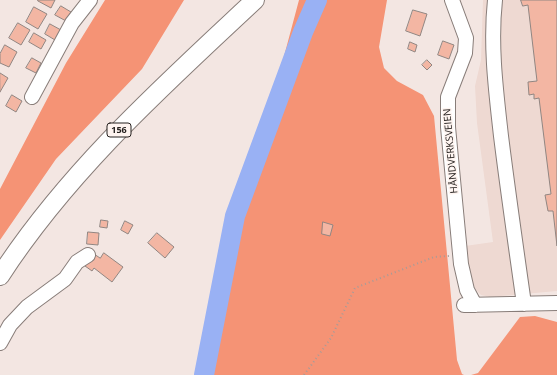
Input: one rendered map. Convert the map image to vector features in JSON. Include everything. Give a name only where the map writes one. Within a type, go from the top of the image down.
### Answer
[{"type":"main road","name":"156","points":[[0,276],[51,205],[89,160],[141,107],[255,0]]},
{"type":"street","points":[[32,96],[72,23],[90,0]]},
{"type":"street","name":"HÅNDVERKSVEIEN","points":[[452,0],[466,38],[465,52],[450,89],[446,110],[460,255],[470,305],[557,303]]},
{"type":"street","points":[[495,0],[495,80],[508,196],[524,304]]},
{"type":"street","points":[[0,343],[10,325],[27,307],[65,279],[78,262],[88,255]]},
{"type":"path","points":[[304,375],[331,338],[355,288],[434,257],[460,255]]},
{"type":"shaded area","points":[[105,0],[184,0],[142,69],[56,159],[0,240],[0,189],[66,63]]},
{"type":"shaded area","points":[[299,0],[387,0],[379,47],[384,68],[397,81],[423,95],[434,116],[457,360],[462,374],[464,375],[199,375]]},
{"type":"shaded area","points":[[483,0],[557,0],[557,291],[490,297],[481,295],[470,280],[465,246],[493,242],[477,123],[475,86],[481,60]]},
{"type":"shaded area","points":[[535,316],[557,322],[557,375],[471,375],[478,373],[520,317]]},
{"type":"building","points":[[38,0],[55,0],[51,8]]},
{"type":"building","points":[[521,0],[557,0],[557,246],[553,211],[548,211],[545,195],[551,194],[539,98],[534,99],[534,94],[529,95],[528,82],[537,81],[528,5],[523,6]]},
{"type":"building","points":[[61,6],[71,12],[66,21],[55,15]]},
{"type":"building","points":[[34,7],[47,14],[38,29],[26,22]]},
{"type":"building","points":[[413,10],[427,14],[420,36],[406,31]]},
{"type":"building","points":[[18,23],[30,30],[21,45],[9,38]]},
{"type":"building","points":[[50,24],[61,30],[55,40],[45,34]]},
{"type":"building","points":[[34,33],[46,40],[41,49],[29,42]]},
{"type":"building","points":[[443,41],[454,45],[449,59],[438,55]]},
{"type":"building","points":[[410,42],[417,45],[415,52],[408,49]]},
{"type":"building","points":[[5,45],[17,52],[9,67],[0,63],[0,54]]},
{"type":"building","points":[[32,58],[41,63],[36,73],[26,68]]},
{"type":"building","points":[[427,60],[432,65],[427,70],[422,65]]},
{"type":"building","points":[[0,73],[8,78],[0,92]]},
{"type":"building","points":[[12,95],[22,101],[16,112],[6,106]]},
{"type":"building","points":[[101,220],[108,221],[107,228],[100,227]]},
{"type":"building","points":[[125,221],[133,225],[128,234],[121,230]]},
{"type":"building","points":[[323,222],[333,225],[330,236],[322,234]]},
{"type":"building","points":[[88,232],[99,233],[98,245],[87,244]]},
{"type":"building","points":[[157,233],[174,247],[165,258],[148,243]]},
{"type":"building","points":[[104,253],[123,267],[112,282],[94,268],[92,271],[85,266],[94,254],[100,258]]},
{"type":"waterway","points":[[204,375],[235,216],[303,32],[317,0]]}]
